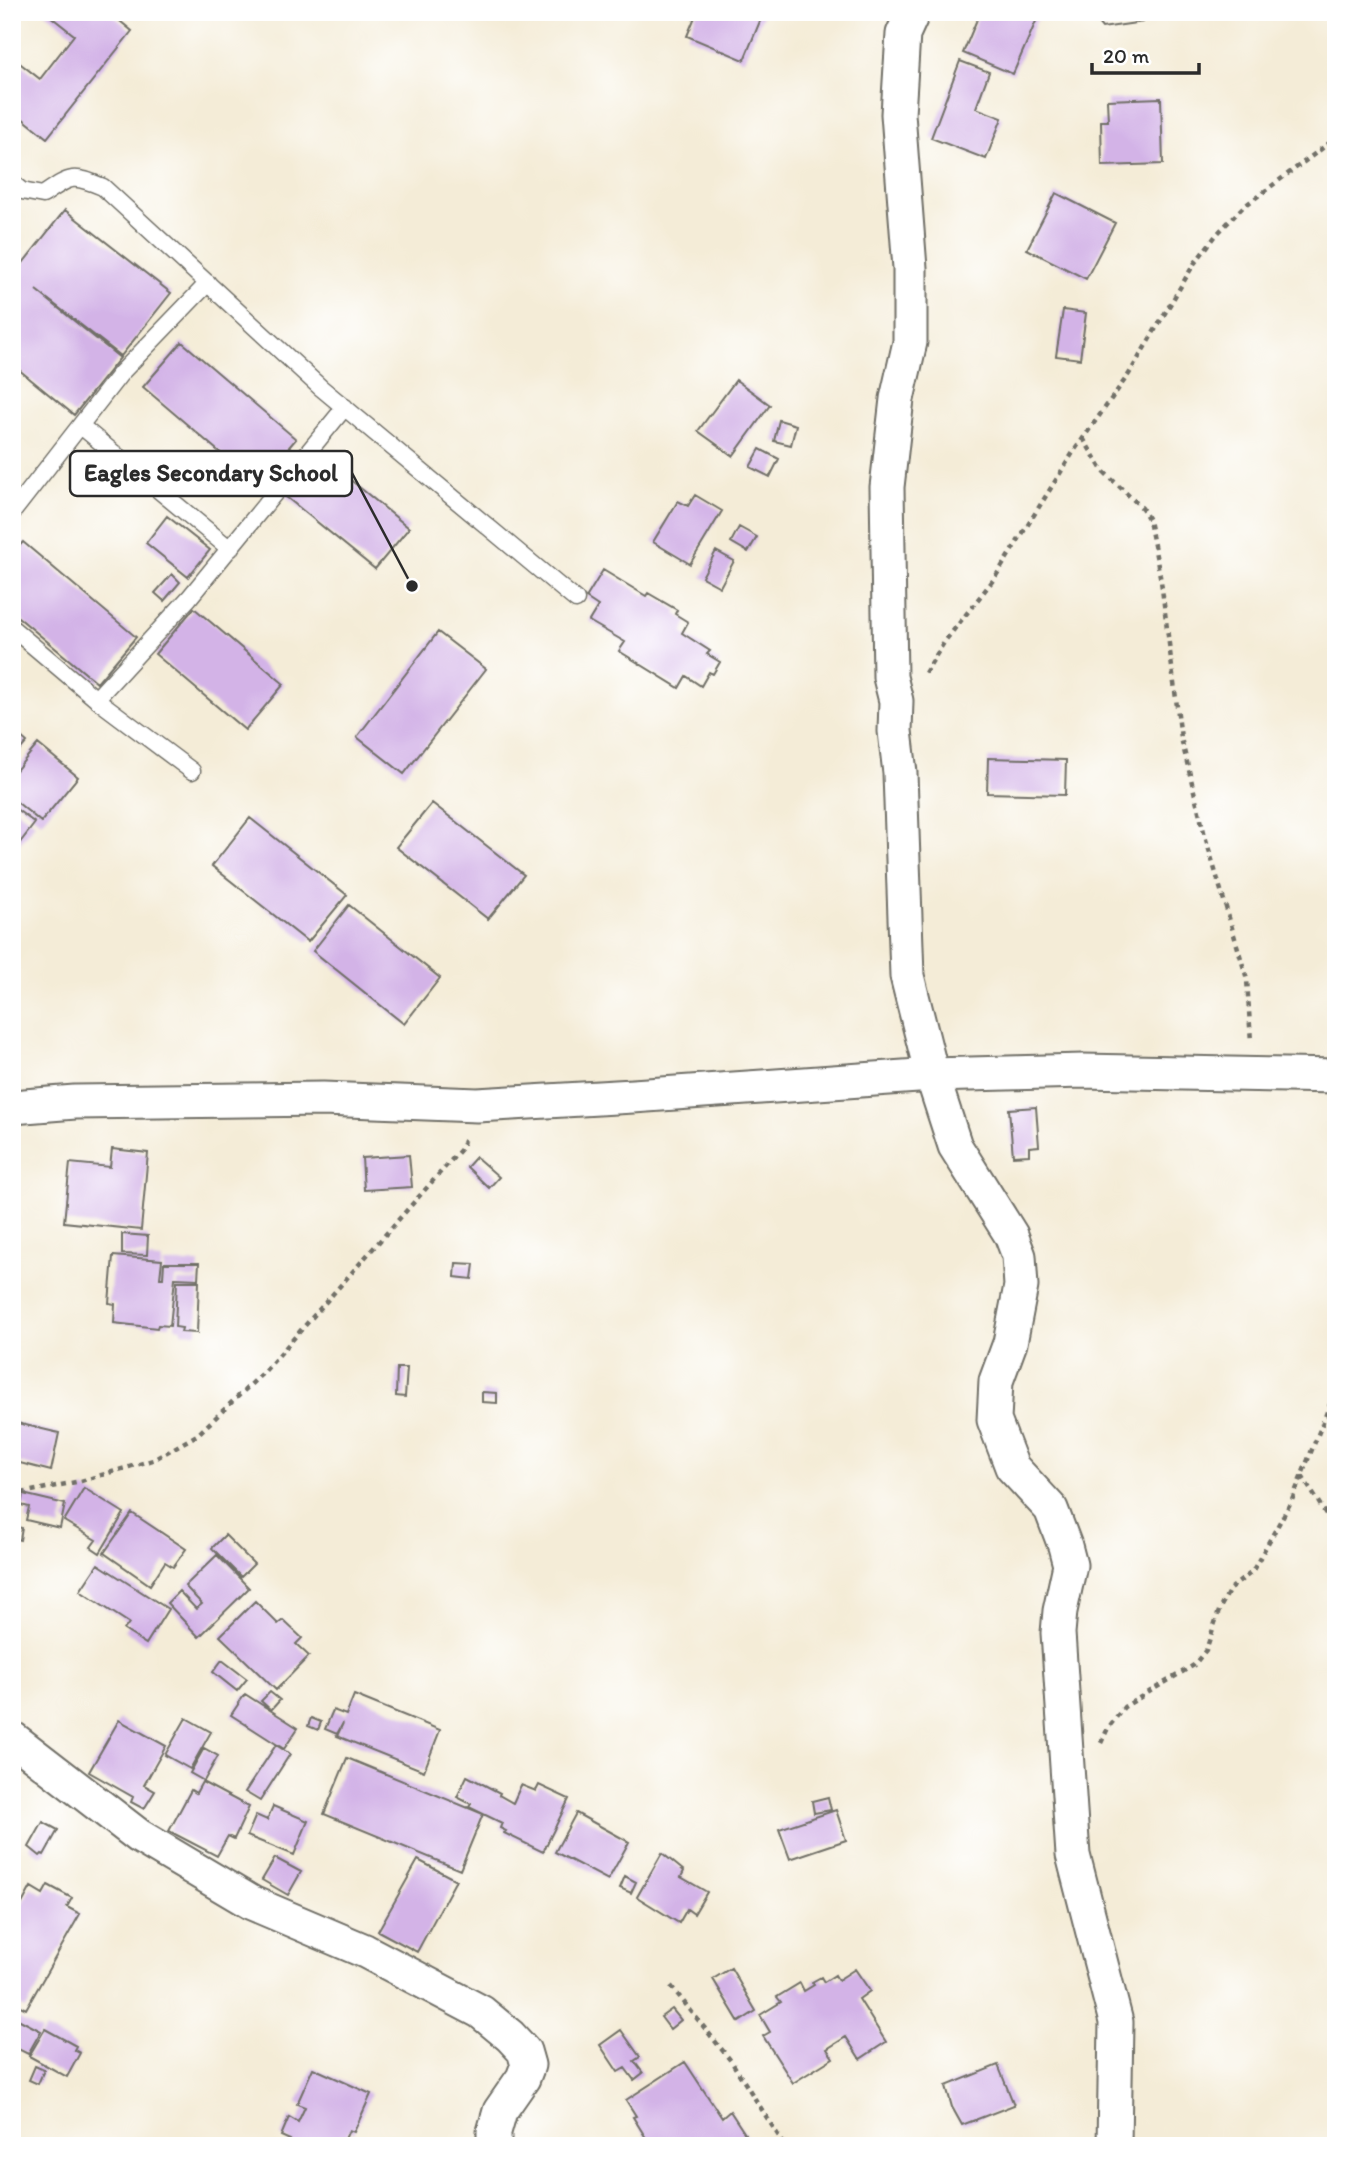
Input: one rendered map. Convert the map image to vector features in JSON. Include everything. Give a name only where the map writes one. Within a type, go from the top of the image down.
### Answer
[{"type":"street","points":[[913,12],[903,34],[898,114],[910,268],[911,342],[897,399],[887,487],[890,677],[896,701],[895,731],[900,773],[907,976],[932,1075],[955,1146],[1012,1235],[1019,1256],[1021,1286],[1010,1343],[996,1381],[994,1420],[1012,1466],[1051,1509],[1070,1565],[1058,1633],[1073,1855],[1116,2022],[1114,2146]]},
{"type":"street","points":[[12,1107],[75,1102],[323,1099],[477,1105],[932,1075],[1083,1070],[1336,1076]]},
{"type":"street","points":[[12,1738],[139,1836],[252,1903],[365,1951],[481,2012],[510,2036],[524,2051],[528,2065],[523,2078],[500,2111],[494,2132],[494,2146]]},
{"type":"lane","points":[[15,192],[43,195],[64,181],[80,177],[103,187],[345,407],[576,600]]},
{"type":"lane","points":[[12,513],[121,373],[208,283]]},
{"type":"lane","points":[[96,699],[189,598],[308,453],[316,439],[345,407]]},
{"type":"lane","points":[[81,426],[230,549]]},
{"type":"lane","points":[[12,628],[96,699],[192,771]]},
{"type":"path","points":[[923,678],[945,641],[994,579],[1083,439],[1129,374],[1188,274],[1217,234],[1242,208],[1336,138]]},
{"type":"path","points":[[1083,439],[1102,470],[1142,508],[1149,520],[1161,581],[1181,738],[1205,836],[1247,979],[1251,1013],[1252,1075]]},
{"type":"path","points":[[12,1495],[82,1481],[153,1460],[197,1436],[264,1372],[461,1149],[477,1105]]},
{"type":"path","points":[[1097,1753],[1108,1728],[1124,1707],[1194,1665],[1206,1650],[1220,1608],[1230,1589],[1252,1572],[1292,1500],[1336,1389]]},
{"type":"path","points":[[1302,1476],[1336,1530]]},
{"type":"path","points":[[671,1986],[732,2061],[785,2146]]},
{"type":"building","points":[[45,12],[109,12],[132,31],[47,138],[12,110],[12,57],[40,79],[74,35]]},
{"type":"building","points":[[697,12],[763,14],[744,60],[687,36]]},
{"type":"building","points":[[980,12],[1020,12],[1037,19],[1013,74],[963,53]]},
{"type":"building","points":[[1089,12],[1152,12],[1143,22],[1102,28]]},
{"type":"building","points":[[960,61],[989,72],[976,108],[1002,118],[986,159],[931,138]]},
{"type":"building","points":[[1161,98],[1163,164],[1102,166],[1101,121],[1108,121],[1107,100]]},
{"type":"building","points":[[1056,193],[1115,223],[1086,279],[1027,249]]},
{"type":"building","points":[[65,210],[171,293],[121,356],[36,290],[120,358],[74,415],[12,364],[12,270],[15,273]]},
{"type":"building","points":[[1063,310],[1086,313],[1080,359],[1056,356]]},
{"type":"building","points":[[182,342],[296,439],[257,484],[143,387]]},
{"type":"building","points":[[736,380],[770,405],[733,456],[698,431]]},
{"type":"building","points":[[779,420],[796,425],[791,445],[774,441]]},
{"type":"building","points":[[760,449],[779,459],[770,477],[750,467]]},
{"type":"building","points":[[319,454],[409,528],[375,569],[285,496]]},
{"type":"building","points":[[695,495],[722,511],[690,564],[653,542],[678,501],[688,506]]},
{"type":"building","points":[[167,516],[210,550],[188,577],[146,543]]},
{"type":"building","points":[[739,527],[757,537],[748,552],[731,542]]},
{"type":"building","points":[[23,542],[136,637],[97,683],[12,612],[12,554]]},
{"type":"building","points":[[716,551],[734,561],[720,587],[702,577]]},
{"type":"building","points":[[603,570],[646,596],[648,593],[677,610],[675,614],[688,622],[682,633],[710,651],[707,654],[720,662],[713,674],[709,672],[701,686],[686,676],[679,688],[619,651],[625,642],[589,621],[598,606],[586,598]]},
{"type":"building","points":[[172,574],[180,582],[164,601],[155,593]]},
{"type":"building","points":[[194,608],[284,684],[245,730],[155,654]]},
{"type":"building","points":[[438,632],[486,669],[404,774],[357,737]]},
{"type":"building","points":[[12,729],[27,742],[12,759]]},
{"type":"building","points":[[38,744],[78,777],[41,822],[12,798],[12,775]]},
{"type":"building","points":[[988,758],[1066,760],[1065,795],[987,793]]},
{"type":"building","points":[[432,803],[524,875],[488,919],[396,847]]},
{"type":"building","points":[[12,806],[35,823],[12,853]]},
{"type":"building","points":[[250,818],[347,895],[308,942],[212,866]]},
{"type":"building","points":[[349,905],[440,978],[404,1024],[313,951]]},
{"type":"building","points":[[1036,1107],[1039,1146],[1029,1147],[1029,1155],[1013,1156],[1009,1109]]},
{"type":"building","points":[[112,1149],[148,1153],[141,1230],[64,1222],[70,1163],[110,1167]]},
{"type":"building","points":[[409,1155],[412,1187],[364,1190],[362,1158]]},
{"type":"building","points":[[476,1157],[499,1177],[489,1188],[467,1167]]},
{"type":"building","points":[[122,1234],[148,1236],[147,1255],[122,1254]]},
{"type":"building","points":[[113,1256],[162,1260],[160,1278],[163,1278],[164,1263],[199,1263],[198,1279],[175,1278],[170,1326],[158,1325],[157,1328],[114,1323],[115,1304],[109,1303]]},
{"type":"building","points":[[456,1263],[474,1264],[472,1279],[455,1277]]},
{"type":"building","points":[[177,1281],[199,1281],[197,1333],[181,1332],[182,1328],[175,1327]]},
{"type":"building","points":[[397,1368],[407,1368],[405,1397],[396,1396]]},
{"type":"building","points":[[482,1392],[497,1393],[497,1403],[482,1402]]},
{"type":"building","points":[[13,1422],[59,1433],[51,1471],[12,1461]]},
{"type":"building","points":[[84,1488],[124,1513],[100,1553],[91,1547],[96,1540],[64,1521]]},
{"type":"building","points":[[23,1494],[65,1504],[60,1528],[26,1520],[29,1507],[21,1505]]},
{"type":"building","points":[[132,1513],[186,1549],[173,1567],[165,1562],[150,1585],[104,1553]]},
{"type":"building","points":[[12,1526],[22,1528],[20,1540],[12,1538]]},
{"type":"building","points":[[225,1535],[254,1564],[241,1577],[212,1548]]},
{"type":"building","points":[[217,1555],[249,1588],[199,1637],[167,1603],[179,1591],[196,1609],[202,1604],[185,1586]]},
{"type":"building","points":[[98,1564],[168,1609],[146,1644],[124,1630],[129,1623],[80,1591]]},
{"type":"building","points":[[255,1601],[278,1624],[283,1620],[302,1638],[296,1644],[309,1656],[276,1690],[220,1636]]},
{"type":"building","points":[[222,1660],[247,1679],[237,1691],[213,1672]]},
{"type":"building","points":[[270,1692],[280,1700],[271,1710],[261,1701]]},
{"type":"building","points":[[245,1694],[298,1728],[284,1749],[231,1715]]},
{"type":"building","points":[[354,1695],[440,1730],[424,1771],[337,1736],[343,1723],[337,1734],[325,1729],[333,1710],[346,1715]]},
{"type":"building","points":[[186,1718],[211,1732],[190,1769],[165,1755]]},
{"type":"building","points":[[311,1718],[321,1722],[318,1730],[308,1726]]},
{"type":"building","points":[[119,1720],[166,1746],[144,1785],[155,1791],[144,1809],[131,1802],[133,1797],[89,1772]]},
{"type":"building","points":[[276,1745],[290,1754],[260,1801],[245,1792]]},
{"type":"building","points":[[204,1748],[218,1756],[204,1781],[190,1773]]},
{"type":"building","points":[[347,1758],[483,1814],[460,1870],[324,1814]]},
{"type":"building","points":[[467,1776],[513,1803],[521,1785],[536,1791],[539,1785],[569,1799],[543,1852],[504,1833],[506,1831],[500,1828],[502,1823],[469,1807],[471,1804],[457,1797]]},
{"type":"building","points":[[202,1782],[249,1807],[234,1839],[228,1836],[217,1856],[169,1831],[191,1790],[196,1793]]},
{"type":"building","points":[[828,1797],[831,1810],[814,1813],[812,1801]]},
{"type":"building","points":[[273,1806],[308,1821],[294,1855],[247,1836],[256,1815],[267,1820]]},
{"type":"building","points":[[836,1810],[846,1840],[790,1859],[779,1829]]},
{"type":"building","points":[[576,1813],[629,1842],[608,1880],[555,1852]]},
{"type":"building","points":[[43,1822],[58,1830],[44,1855],[40,1856],[29,1847]]},
{"type":"building","points":[[662,1853],[684,1871],[681,1877],[707,1892],[694,1914],[687,1909],[679,1923],[637,1897]]},
{"type":"building","points":[[275,1858],[301,1872],[288,1895],[262,1880]]},
{"type":"building","points":[[418,1860],[456,1880],[417,1952],[378,1931]]},
{"type":"building","points":[[625,1876],[636,1882],[631,1893],[620,1888]]},
{"type":"building","points":[[48,1885],[72,1898],[67,1907],[80,1914],[26,2009],[12,2002],[12,1922],[31,1887],[43,1894]]},
{"type":"building","points":[[731,1968],[756,2011],[739,2022],[713,1979]]},
{"type":"building","points":[[855,1969],[870,1991],[859,1999],[886,2042],[860,2059],[846,2037],[827,2049],[833,2058],[793,2083],[763,2036],[770,2032],[760,2015],[781,2002],[777,1997],[800,1983],[804,1991],[821,1977],[824,1982],[835,1975],[838,1980]]},
{"type":"building","points":[[672,2009],[681,2020],[670,2029],[661,2017]]},
{"type":"building","points":[[16,2018],[41,2031],[28,2054],[12,2046],[12,2024]]},
{"type":"building","points":[[45,2029],[76,2046],[74,2050],[80,2053],[67,2077],[29,2056]]},
{"type":"building","points":[[621,2030],[640,2057],[634,2061],[643,2073],[634,2080],[625,2068],[618,2072],[600,2045]]},
{"type":"building","points":[[685,2062],[722,2118],[730,2111],[747,2137],[733,2146],[651,2146],[626,2100]]},
{"type":"building","points":[[998,2065],[1014,2105],[962,2125],[952,2107],[946,2086]]},
{"type":"building","points":[[35,2066],[44,2070],[38,2084],[29,2080]]},
{"type":"building","points":[[313,2068],[371,2094],[354,2132],[349,2130],[342,2146],[287,2146],[290,2140],[281,2136],[289,2117],[298,2122],[305,2107],[297,2104]]},
{"type":"place","name":"Eagles Secondary School","points":[[412,586]]}]
